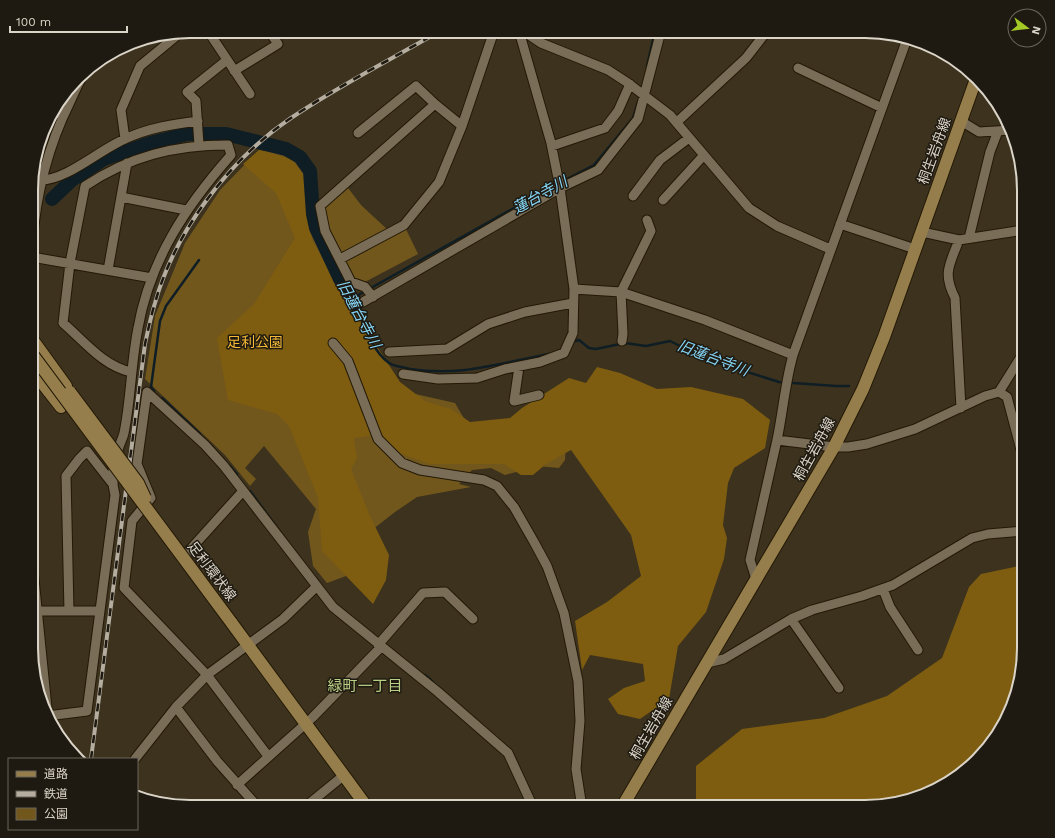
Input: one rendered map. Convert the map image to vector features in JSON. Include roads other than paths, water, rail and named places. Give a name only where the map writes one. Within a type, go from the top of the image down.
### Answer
[{"type":"main road","name":"桐生岩舟線","points":[[626,800],[834,447],[873,365],[974,85]]},
{"type":"main road","points":[[38,347],[138,483],[153,518]]},
{"type":"main road","name":"足利環状線","points":[[38,362],[362,800]]},
{"type":"main road","points":[[38,378],[133,503],[147,516],[153,518]]},
{"type":"street","points":[[213,38],[250,94]]},
{"type":"street","points":[[234,71],[278,44],[274,38]]},
{"type":"street","points":[[340,260],[404,225],[439,182],[462,126],[492,38]]},
{"type":"street","points":[[403,374],[438,379],[477,378],[540,362],[564,353],[573,333],[574,289],[560,188],[552,146],[521,38]]},
{"type":"street","points":[[534,38],[541,43],[608,70],[630,84],[677,122],[749,208],[777,226],[830,249]]},
{"type":"street","points":[[363,302],[560,188],[598,170],[638,119],[660,38]]},
{"type":"street","points":[[677,122],[746,58],[762,38]]},
{"type":"street","points":[[124,139],[121,110],[140,66],[173,39]]},
{"type":"street","points":[[756,579],[750,560],[777,440],[787,376],[830,249],[905,43]]},
{"type":"street","points":[[199,142],[199,123],[196,101],[187,92],[227,60]]},
{"type":"street","points":[[798,68],[882,108]]},
{"type":"street","points":[[552,146],[605,128],[618,111],[630,84]]},
{"type":"street","points":[[358,133],[416,86],[462,126]]},
{"type":"street","points":[[38,191],[53,140],[77,89]]},
{"type":"street","points":[[372,297],[365,287],[351,282],[325,230],[320,206],[435,104]]},
{"type":"street","points":[[62,109],[65,112]]},
{"type":"street","points":[[60,112],[65,112]]},
{"type":"street","points":[[961,121],[980,132],[1004,131]]},
{"type":"street","points":[[40,180],[50,180],[58,177],[124,139],[172,124],[199,123]]},
{"type":"street","points":[[969,238],[990,152],[998,131]]},
{"type":"street","points":[[634,196],[660,160],[689,138]]},
{"type":"street","points":[[54,716],[87,711],[115,495],[112,483],[116,456],[124,433],[138,327],[152,278],[174,230],[186,210],[203,187],[231,155],[228,145],[199,142],[181,147],[127,163],[106,172],[85,186],[70,263],[63,323],[108,363],[118,369],[131,372]]},
{"type":"street","points":[[663,200],[704,155]]},
{"type":"street","points":[[108,270],[127,163]]},
{"type":"street","points":[[121,197],[186,210]]},
{"type":"street","points":[[622,341],[621,292],[651,231],[647,220]]},
{"type":"street","points":[[840,224],[915,249]]},
{"type":"street","points":[[922,232],[958,240],[1017,231]]},
{"type":"street","points":[[958,240],[947,273],[948,284],[955,298],[961,408]]},
{"type":"street","points":[[38,258],[152,278]]},
{"type":"street","points":[[574,289],[621,292],[705,320],[793,355]]},
{"type":"street","points":[[389,352],[447,350],[488,324],[524,312],[573,303]]},
{"type":"street","points":[[333,343],[348,360],[378,438],[402,463],[420,470],[484,480],[497,486],[514,507],[534,542],[547,566],[564,613],[578,681],[580,721],[576,769],[581,800]]},
{"type":"street","points":[[777,440],[834,447],[867,444],[915,429],[999,392],[1006,384],[1017,362]]},
{"type":"street","points":[[519,367],[514,401],[539,395]]},
{"type":"street","points":[[268,756],[207,675],[124,588],[132,521],[151,498],[137,464],[147,392],[205,445],[224,466],[316,587],[333,607],[381,644],[508,753],[530,800]]},
{"type":"street","points":[[999,392],[1007,397],[1017,435]]},
{"type":"street","points":[[69,611],[66,476],[79,458],[87,451],[112,483]]},
{"type":"street","points":[[188,552],[243,491]]},
{"type":"street","points":[[707,663],[724,659],[791,619],[812,610],[883,589],[919,570],[972,538],[988,534],[1017,532]]},
{"type":"street","points":[[136,758],[176,707],[207,675],[248,646],[282,619],[316,587]]},
{"type":"street","points":[[883,589],[890,607],[918,650]]},
{"type":"street","points":[[237,785],[304,723],[312,718],[381,644],[423,593],[445,592],[473,619]]},
{"type":"street","points":[[38,611],[100,611]]},
{"type":"street","points":[[791,619],[839,688]]},
{"type":"street","points":[[38,621],[46,697]]},
{"type":"street","points":[[176,707],[217,761],[251,800]]},
{"type":"street","points":[[314,800],[343,776]]},
{"type":"waterway","name":"蓮台寺川","points":[[647,66],[653,38]]},
{"type":"waterway","name":"蓮台寺川","points":[[561,182],[594,165],[633,118],[638,102]]},
{"type":"waterway","name":"旧蓮台寺川","points":[[52,199],[72,180],[104,159],[150,143],[187,134],[226,134],[286,149],[300,157],[310,171],[313,214],[316,228],[340,279],[356,305]]},
{"type":"waterway","name":"蓮台寺川","points":[[353,298],[557,184]]},
{"type":"waterway","points":[[154,391],[151,387],[160,321],[166,306],[199,260]]},
{"type":"waterway","name":"旧蓮台寺川","points":[[356,305],[369,337],[378,352],[389,363],[397,366],[429,371],[463,370],[497,365],[549,354]]},
{"type":"waterway","name":"旧蓮台寺川","points":[[572,342],[579,340],[589,348],[596,349],[625,343],[646,346],[670,341],[706,359],[779,382],[849,386]]},
{"type":"waterway","points":[[162,398],[200,434]]},
{"type":"waterway","points":[[229,465],[237,474]]},
{"type":"waterway","points":[[250,491],[284,537]]},
{"type":"waterway","points":[[425,675],[433,682]]},
{"type":"railway","points":[[91,758],[145,344],[155,303],[164,276],[176,250],[190,224],[207,199],[246,154],[268,135],[327,95],[427,38]]},
{"type":"district","name":"緑町一丁目","points":[[365,686]]},
{"type":"park label","name":"足利公園","points":[[255,342]]}]
